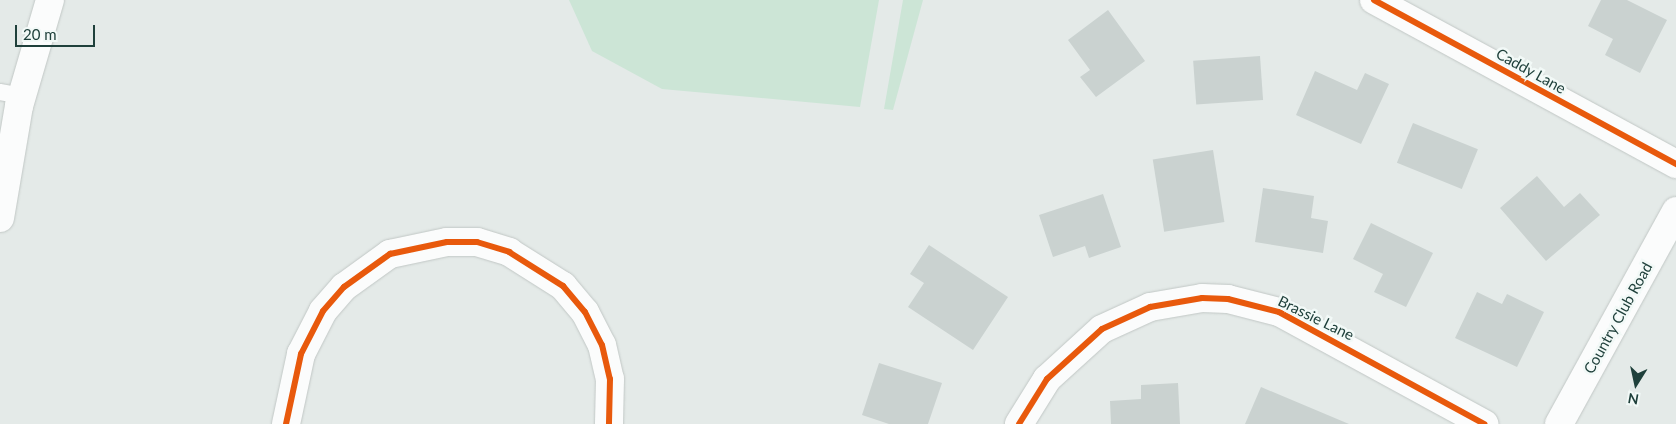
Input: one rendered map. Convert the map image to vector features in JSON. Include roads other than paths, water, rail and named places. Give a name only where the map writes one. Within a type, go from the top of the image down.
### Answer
[{"type":"street","points":[[0,218],[11,94],[50,0]]},
{"type":"street","name":"Caddy Lane","points":[[1374,0],[1676,164]]},
{"type":"street","name":"Country Club Road","points":[[1559,424],[1676,211]]},
{"type":"street","points":[[286,424],[301,354],[328,305],[356,278],[390,254],[447,242],[477,242],[510,252],[563,286],[585,312],[602,345],[610,378],[609,424]]},
{"type":"street","name":"Brassie Lane","points":[[1019,424],[1047,379],[1102,329],[1150,307],[1202,298],[1245,302],[1279,312],[1484,424]]}]
